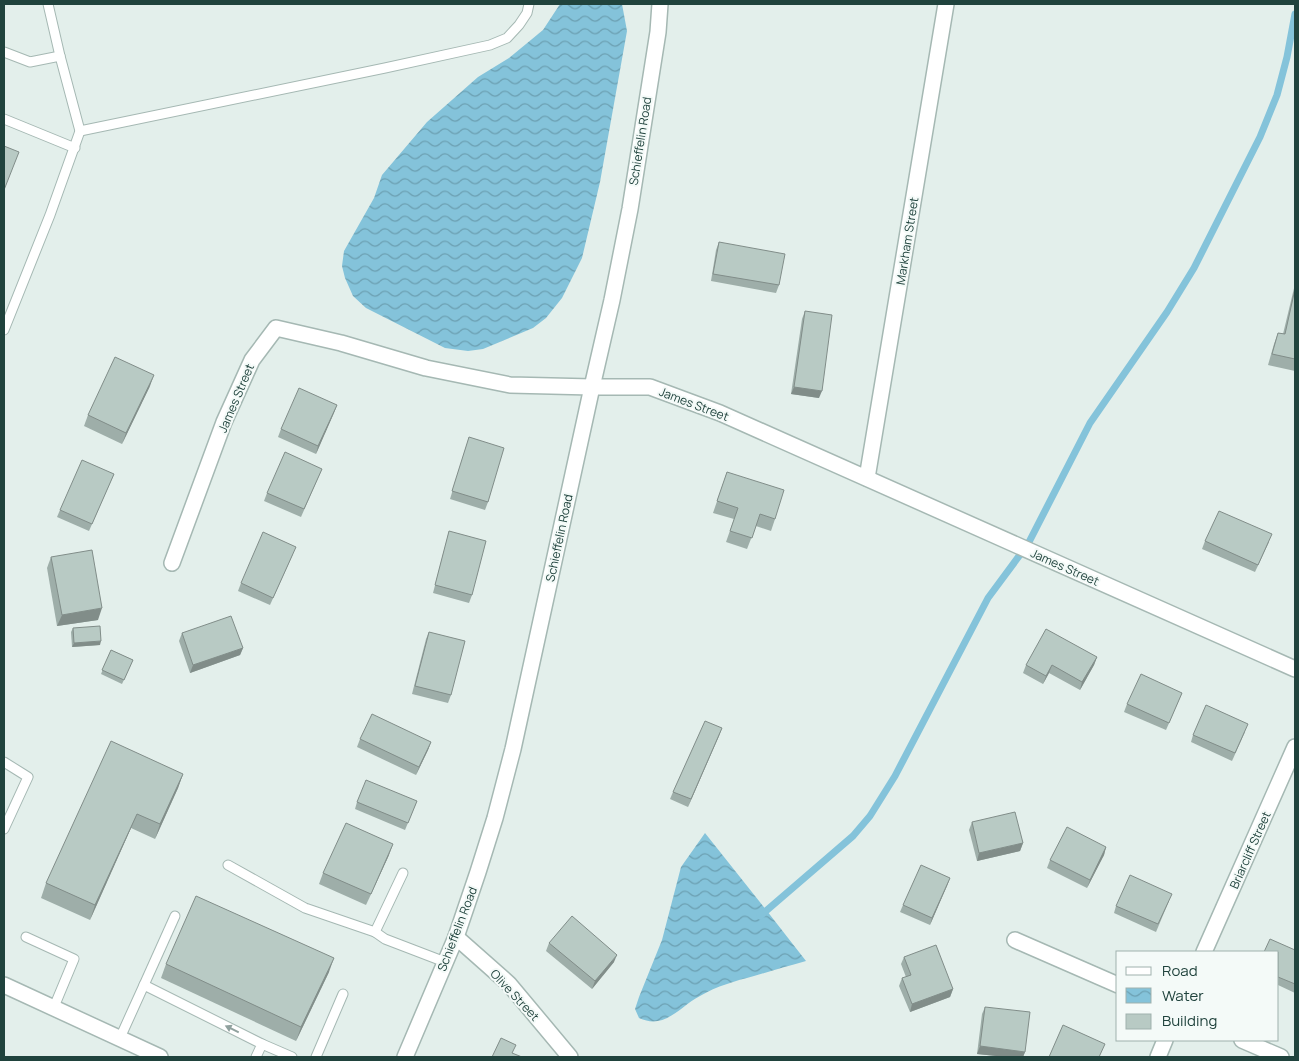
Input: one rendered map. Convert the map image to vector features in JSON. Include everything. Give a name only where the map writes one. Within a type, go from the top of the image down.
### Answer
[{"type":"street","name":"Schieffelin Road","points":[[404,1057],[456,937],[489,836],[513,749],[612,300],[630,209],[658,32],[660,4]]},
{"type":"street","name":"Markham Street","points":[[867,478],[946,4]]},
{"type":"street","name":"James Street","points":[[172,563],[224,422],[252,360],[276,328],[341,343],[426,368],[510,385],[650,387],[720,413],[1295,669]]},
{"type":"street","name":"Briarcliff Street","points":[[1204,951],[1295,747]]},
{"type":"street","name":"Olive Street","points":[[456,937],[509,984],[570,1057]]},
{"type":"street","points":[[1015,940],[1116,984]]},
{"type":"street","points":[[4,984],[160,1057]]},
{"type":"street","points":[[1158,1057],[1165,1041]]},
{"type":"street","points":[[1244,1041],[1281,1057]]},
{"type":"lane","points":[[4,330],[50,214],[80,131],[48,4]]},
{"type":"lane","points":[[80,131],[490,45],[507,38],[519,25],[527,12],[529,4]]},
{"type":"lane","points":[[4,52],[30,62],[60,56]]},
{"type":"lane","points":[[4,119],[74,148]]},
{"type":"lane","points":[[4,762],[28,777],[4,829]]},
{"type":"lane","points":[[228,865],[305,908],[375,932],[385,939],[445,962]]},
{"type":"lane","points":[[375,932],[403,873]]},
{"type":"lane","points":[[120,1038],[175,916]]},
{"type":"lane","points":[[26,936],[74,959],[54,1008]]},
{"type":"lane","points":[[144,985],[292,1057]]},
{"type":"lane","points":[[316,1057],[343,994]]},
{"type":"lane","points":[[256,1057],[262,1044]]},
{"type":"water","points":[[560,4],[622,4],[627,31],[600,182],[582,258],[562,298],[546,318],[533,328],[483,349],[468,351],[445,348],[366,308],[353,296],[342,266],[344,251],[374,198],[382,175],[427,122],[478,77],[509,58],[543,30]]},
{"type":"water","points":[[705,833],[806,961],[706,992],[671,1016],[657,1021],[648,1021],[639,1018],[635,1009],[662,940],[681,867]]},
{"type":"building","points":[[4,146],[19,152],[4,190]]},
{"type":"building","points":[[719,242],[785,254],[779,285],[713,274]]},
{"type":"building","points":[[1295,289],[1295,359],[1272,354],[1278,333],[1285,334]]},
{"type":"building","points":[[805,311],[832,315],[822,391],[794,387]]},
{"type":"building","points":[[115,357],[154,375],[126,433],[88,415]]},
{"type":"building","points":[[299,388],[337,405],[318,446],[281,429]]},
{"type":"building","points":[[469,437],[504,448],[488,502],[452,491]]},
{"type":"building","points":[[285,452],[322,469],[304,509],[267,493]]},
{"type":"building","points":[[82,460],[114,474],[92,524],[60,510]]},
{"type":"building","points":[[727,472],[784,490],[775,519],[760,514],[752,538],[730,531],[738,508],[717,501]]},
{"type":"building","points":[[1219,511],[1272,534],[1258,565],[1205,541]]},
{"type":"building","points":[[449,531],[486,541],[472,595],[435,585]]},
{"type":"building","points":[[263,532],[296,547],[273,598],[241,583]]},
{"type":"building","points":[[92,550],[102,608],[62,615],[51,557]]},
{"type":"building","points":[[231,616],[243,648],[193,665],[182,633]]},
{"type":"building","points":[[100,626],[101,641],[74,643],[73,628]]},
{"type":"building","points":[[1046,629],[1097,657],[1082,682],[1052,665],[1046,676],[1026,665]]},
{"type":"building","points":[[429,632],[465,641],[451,695],[415,686]]},
{"type":"building","points":[[111,650],[133,660],[124,680],[102,670]]},
{"type":"building","points":[[1141,674],[1182,693],[1169,723],[1127,704]]},
{"type":"building","points":[[1206,705],[1248,724],[1235,753],[1193,735]]},
{"type":"building","points":[[372,714],[431,742],[419,767],[360,739]]},
{"type":"building","points":[[705,721],[722,728],[691,799],[673,792]]},
{"type":"building","points":[[111,741],[183,774],[160,824],[137,814],[95,905],[46,883]]},
{"type":"building","points":[[366,780],[417,801],[408,823],[357,802]]},
{"type":"building","points":[[1015,812],[1023,843],[979,853],[972,822]]},
{"type":"building","points":[[346,823],[393,844],[371,894],[323,873]]},
{"type":"building","points":[[1067,827],[1106,847],[1090,880],[1050,860]]},
{"type":"building","points":[[921,865],[950,878],[932,918],[903,905]]},
{"type":"building","points":[[1130,875],[1172,894],[1158,924],[1116,906]]},
{"type":"building","points":[[196,896],[334,958],[301,1027],[166,964]]},
{"type":"building","points":[[572,916],[617,955],[595,981],[549,943]]},
{"type":"building","points":[[1270,939],[1295,950],[1295,984],[1279,977],[1279,951],[1264,951]]},
{"type":"building","points":[[936,945],[953,989],[912,1004],[902,978],[911,975],[904,957]]},
{"type":"building","points":[[985,1007],[1030,1012],[1025,1052],[980,1046]]},
{"type":"building","points":[[1063,1025],[1105,1044],[1099,1057],[1049,1057]]},
{"type":"building","points":[[501,1038],[516,1045],[512,1053],[522,1057],[492,1057]]},
{"type":"waterway","points":[[760,916],[853,836],[870,816],[895,776],[988,598],[1028,544],[1090,423],[1167,312],[1194,268],[1260,137],[1277,95],[1287,57],[1295,14]]}]
